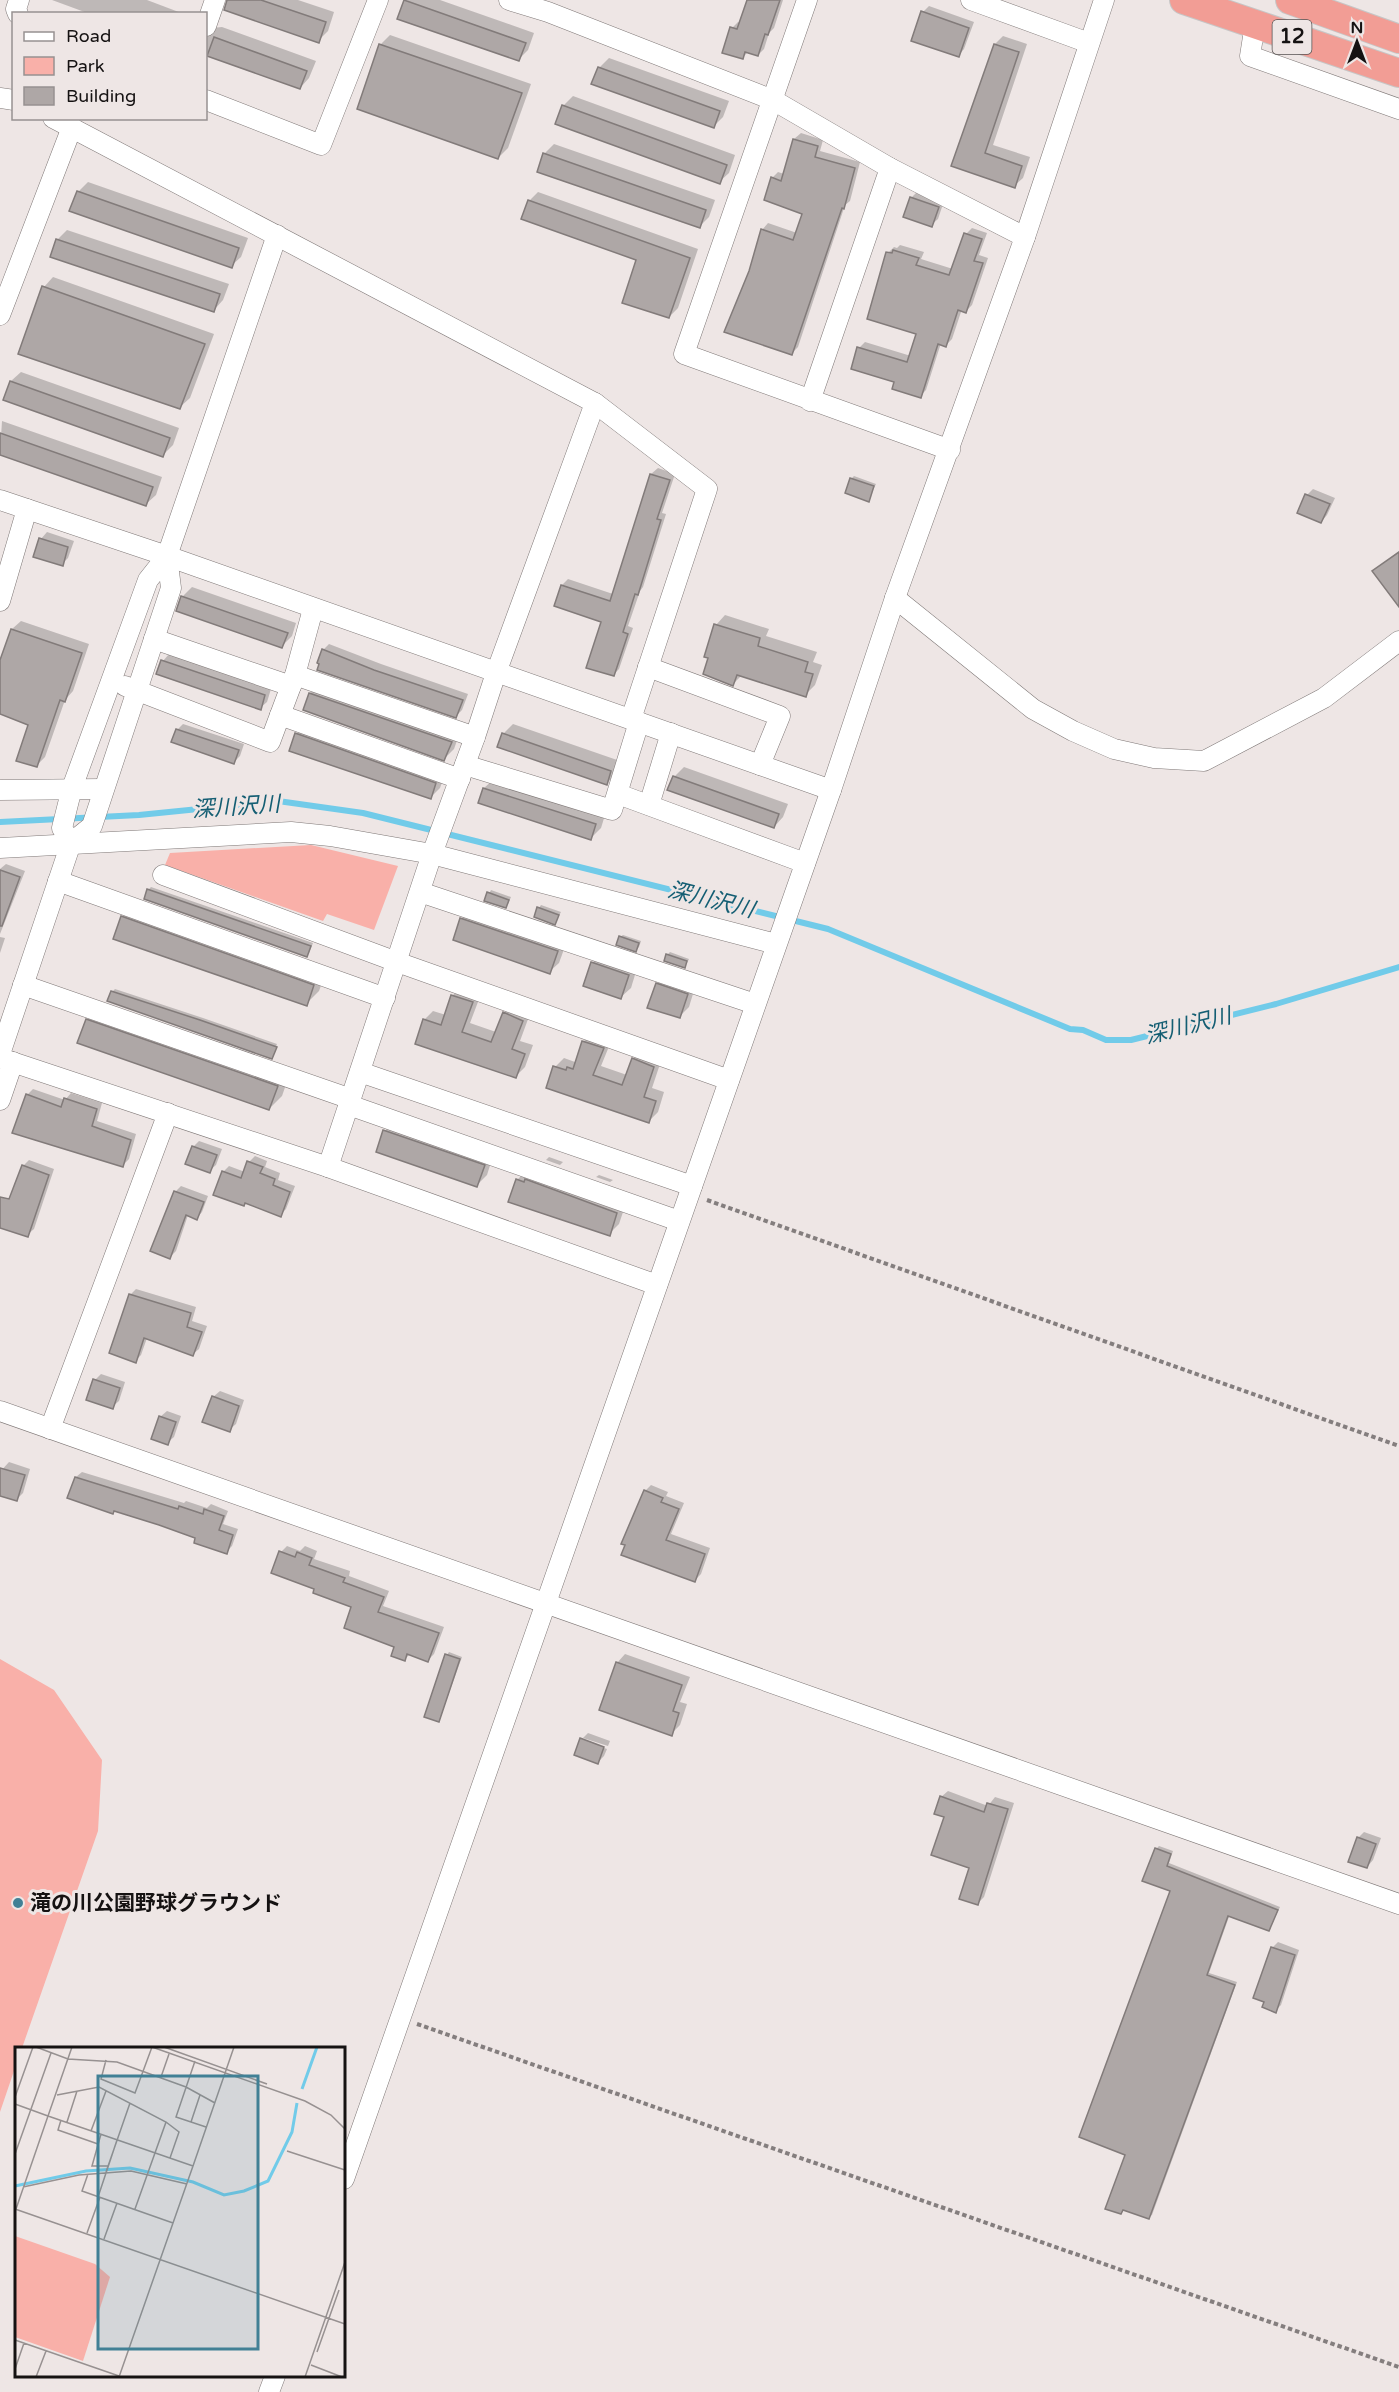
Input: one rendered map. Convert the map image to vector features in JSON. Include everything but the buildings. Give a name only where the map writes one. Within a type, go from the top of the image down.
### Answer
[{"type":"highway","name":"12","points":[[1184,0],[1399,73]]},
{"type":"highway","name":"12","points":[[1290,0],[1399,39]]},
{"type":"street","points":[[207,23],[215,0]]},
{"type":"street","points":[[207,100],[321,145],[378,0]]},
{"type":"street","points":[[509,0],[550,6],[773,100],[890,168],[1025,237]]},
{"type":"street","points":[[807,0],[684,354],[950,450]]},
{"type":"street","points":[[971,0],[1089,43]]},
{"type":"street","points":[[345,2176],[831,790],[895,597],[950,450],[1025,237],[1104,0]]},
{"type":"street","points":[[1255,24],[1250,56],[1399,109]]},
{"type":"street","points":[[57,120],[595,403],[707,489],[648,667],[618,794],[612,810],[463,772],[280,715]]},
{"type":"street","points":[[0,315],[72,127]]},
{"type":"street","points":[[810,401],[890,168]]},
{"type":"street","points":[[0,1100],[4,1058],[23,985],[58,881],[67,835],[66,808],[72,788],[148,580],[167,556],[277,236]]},
{"type":"street","points":[[328,1167],[496,673],[595,403]]},
{"type":"street","points":[[0,500],[167,556],[831,790]]},
{"type":"street","points":[[1,596],[27,509]]},
{"type":"street","points":[[67,835],[98,808],[171,588],[167,556]]},
{"type":"street","points":[[895,597],[1033,709],[1073,731],[1114,749],[1154,758],[1204,761],[1324,698],[1399,641]]},
{"type":"street","points":[[111,681],[270,742],[293,681],[313,609]]},
{"type":"street","points":[[154,639],[475,737]]},
{"type":"street","points":[[648,667],[780,716],[760,765]]},
{"type":"street","points":[[649,806],[671,733]]},
{"type":"street","points":[[0,790],[72,788],[98,808]]},
{"type":"street","points":[[618,794],[805,863]]},
{"type":"street","points":[[0,848],[67,835],[291,832],[330,836],[435,848],[779,937]]},
{"type":"street","points":[[163,875],[397,962],[729,1080]]},
{"type":"street","points":[[58,881],[385,998]]},
{"type":"street","points":[[420,892],[755,1004]]},
{"type":"street","points":[[23,985],[679,1221]]},
{"type":"street","points":[[4,1058],[328,1167],[657,1285]]},
{"type":"street","points":[[360,1072],[691,1190]]},
{"type":"street","points":[[50,1429],[168,1113]]},
{"type":"street","points":[[0,1411],[1399,1904]]},
{"type":"street","points":[[269,2392],[275,2377]]},
{"type":"path","points":[[691,1190],[1399,1446]]},
{"type":"path","points":[[400,2018],[1399,2367]]},
{"type":"green space","points":[[311,845],[398,866],[374,930],[327,914],[323,921],[165,865],[170,853]]},
{"type":"green space","points":[[0,1659],[54,1690],[102,1760],[98,1831],[22,2047],[15,2047],[15,2068],[0,2112]]},
{"type":"waterway","name":"深川沢川","points":[[0,822],[139,815],[278,801],[363,813],[828,929],[1070,1029],[1083,1030],[1106,1040],[1131,1040],[1276,1004],[1399,967]]},
{"type":"place","name":"滝の川公園野球グラウンド","points":[[18,1903]]}]
